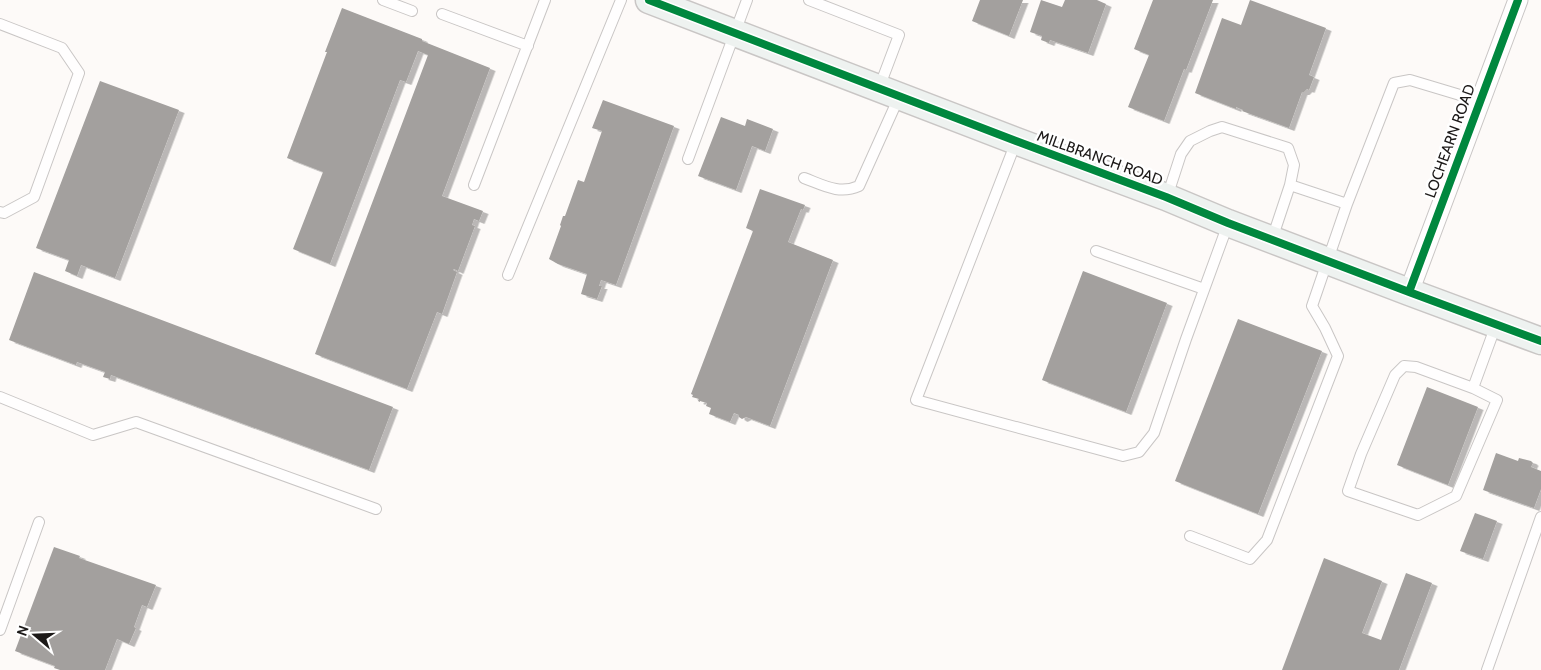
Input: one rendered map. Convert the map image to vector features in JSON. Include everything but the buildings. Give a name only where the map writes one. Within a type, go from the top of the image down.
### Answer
[{"type":"main road","name":"MILLBRANCH ROAD","points":[[649,0],[1328,262],[1541,341]]},
{"type":"street","name":"LOCHEARN ROAD","points":[[1409,292],[1518,0]]},
{"type":"lane","points":[[383,0],[412,11]]},
{"type":"lane","points":[[474,185],[545,0]]},
{"type":"lane","points":[[508,275],[621,0]]},
{"type":"lane","points":[[688,159],[747,0]]},
{"type":"lane","points":[[804,178],[832,189],[849,191],[859,186],[889,93],[900,34],[809,0]]},
{"type":"lane","points":[[442,14],[528,46]]},
{"type":"lane","points":[[0,24],[62,48],[79,74],[34,197],[4,213],[0,212]]},
{"type":"lane","points":[[1190,536],[1250,559],[1267,540],[1338,356],[1312,306],[1347,204],[1394,83],[1410,80],[1480,101]]},
{"type":"lane","points":[[1166,198],[1181,154],[1190,141],[1222,127],[1288,148],[1294,165],[1290,185],[1272,240]]},
{"type":"lane","points":[[1016,141],[916,400],[1123,456],[1139,452],[1154,433],[1228,223]]},
{"type":"lane","points":[[1290,185],[1347,204]]},
{"type":"lane","points":[[1096,251],[1204,289]]},
{"type":"lane","points":[[1473,388],[1496,324]]},
{"type":"lane","points":[[1404,366],[1416,367],[1473,388],[1498,400],[1456,496],[1418,515],[1348,491],[1361,454],[1395,375],[1404,366]]},
{"type":"lane","points":[[0,397],[93,435],[136,422],[376,509]]},
{"type":"lane","points":[[1487,670],[1541,517]]},
{"type":"lane","points":[[0,630],[38,522]]},
{"type":"cycle path","points":[[649,0],[1166,197],[1228,223],[1541,341]]},
{"type":"cycle path","points":[[1409,292],[1518,0]]}]
